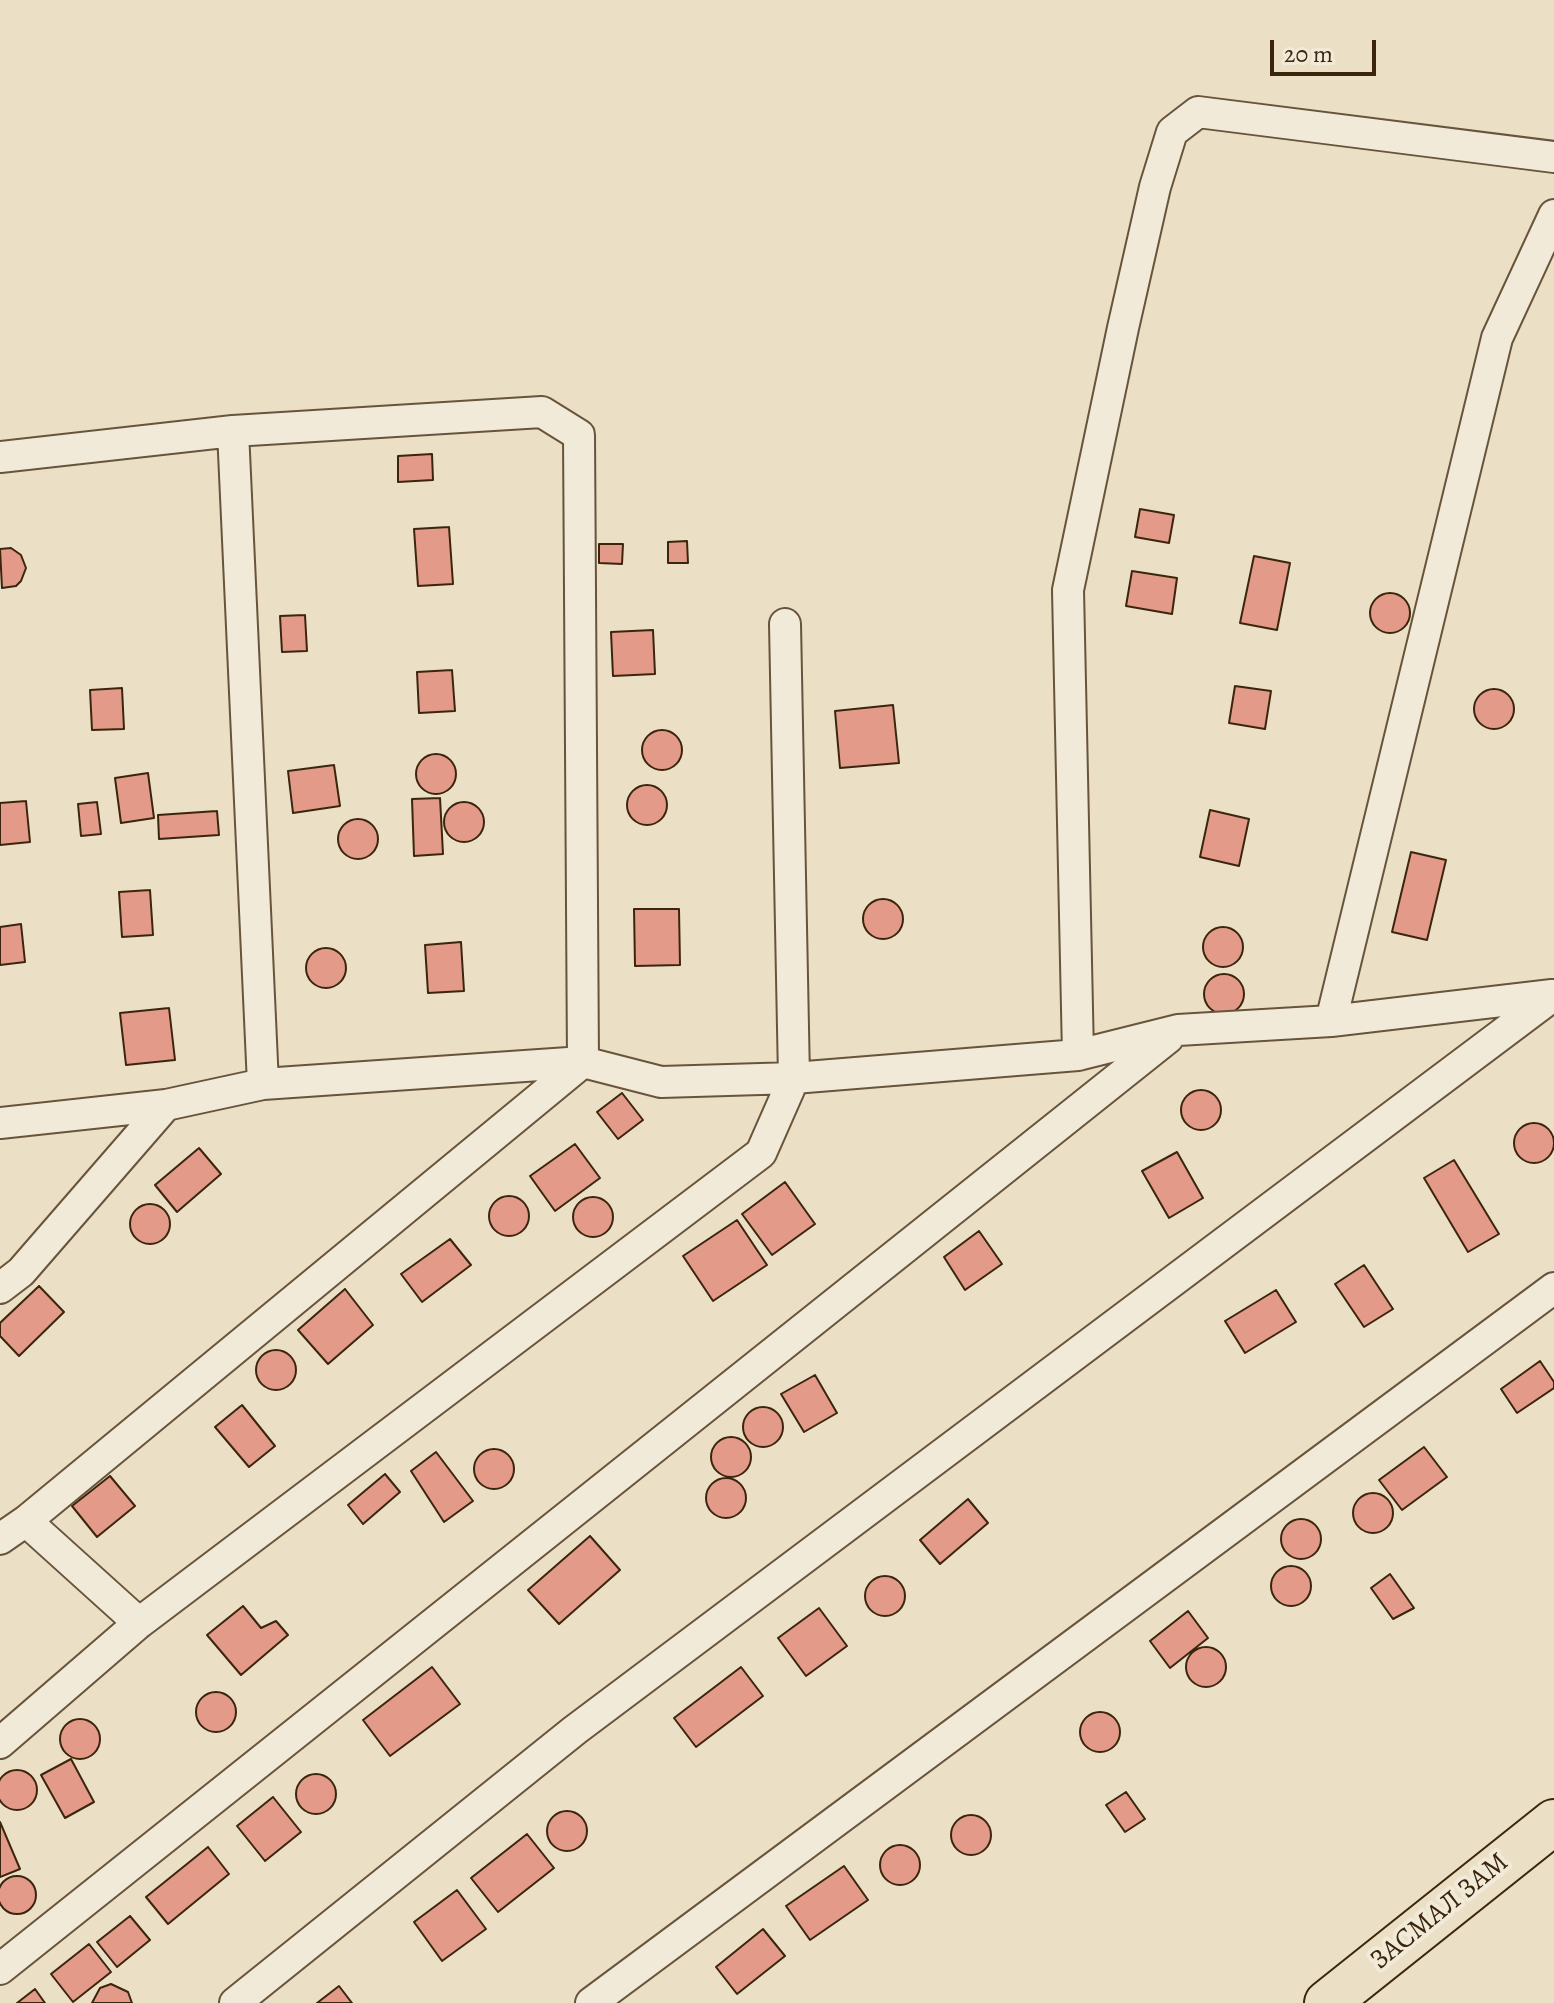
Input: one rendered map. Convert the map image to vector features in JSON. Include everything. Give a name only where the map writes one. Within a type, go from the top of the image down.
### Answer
[{"type":"highway","name":"ЗАСМАЛ ЗАМ","points":[[1327,2003],[1554,1822]]},
{"type":"street","points":[[1078,1055],[1068,590],[1155,187],[1172,132],[1198,112],[1554,157]]},
{"type":"street","points":[[1331,1021],[1497,338],[1554,215]]},
{"type":"street","points":[[0,457],[233,431],[542,412],[579,435],[583,1062]]},
{"type":"street","points":[[233,431],[263,1084]]},
{"type":"street","points":[[0,1743],[139,1623],[761,1153],[794,1078],[785,624]]},
{"type":"street","points":[[0,1123],[166,1105],[263,1084],[583,1062],[661,1082],[794,1078],[1078,1055],[1178,1030],[1331,1021],[1554,995]]},
{"type":"street","points":[[235,2003],[575,1730],[1554,995]]},
{"type":"street","points":[[0,1969],[1178,1030]]},
{"type":"street","points":[[0,1539],[26,1521],[583,1062]]},
{"type":"street","points":[[0,1288],[21,1272],[166,1105]]},
{"type":"street","points":[[591,2003],[1554,1288]]},
{"type":"street","points":[[26,1521],[139,1623]]},
{"type":"building","points":[[432,454],[433,480],[398,482],[398,456]]},
{"type":"building","points":[[1140,509],[1174,515],[1169,543],[1135,537]]},
{"type":"building","points":[[449,527],[453,584],[418,586],[414,529]]},
{"type":"building","points":[[687,541],[688,563],[668,563],[668,542]]},
{"type":"building","points":[[599,544],[623,544],[622,564],[599,563]]},
{"type":"building","points":[[11,548],[21,555],[26,568],[16,586],[2,588],[0,549]]},
{"type":"building","points":[[1254,556],[1290,563],[1277,630],[1240,623]]},
{"type":"building","points":[[1132,571],[1177,578],[1172,614],[1126,606]]},
{"type":"building","points":[[1390,593],[1404,599],[1410,613],[1404,627],[1390,633],[1376,627],[1370,613],[1376,599]]},
{"type":"building","points":[[305,615],[307,651],[282,652],[280,616]]},
{"type":"building","points":[[653,630],[655,674],[613,676],[611,632]]},
{"type":"building","points":[[452,670],[455,711],[419,713],[417,672]]},
{"type":"building","points":[[1235,686],[1271,691],[1265,729],[1229,723]]},
{"type":"building","points":[[122,688],[124,729],[92,730],[90,690]]},
{"type":"building","points":[[1494,689],[1508,695],[1514,709],[1508,723],[1494,729],[1480,723],[1474,709],[1480,695]]},
{"type":"building","points":[[893,705],[899,763],[840,768],[835,711]]},
{"type":"building","points":[[662,730],[676,736],[682,750],[676,764],[662,770],[648,764],[642,750],[648,736]]},
{"type":"building","points":[[436,754],[450,760],[456,774],[450,788],[436,794],[422,788],[416,774],[422,760]]},
{"type":"building","points":[[334,765],[340,806],[293,813],[288,771]]},
{"type":"building","points":[[148,773],[154,818],[121,823],[115,778]]},
{"type":"building","points":[[647,785],[661,791],[667,805],[661,819],[647,825],[633,819],[627,805],[633,791]]},
{"type":"building","points":[[440,798],[443,854],[414,856],[412,799]]},
{"type":"building","points":[[26,801],[30,842],[0,845],[0,803]]},
{"type":"building","points":[[97,802],[101,834],[81,836],[78,804]]},
{"type":"building","points":[[464,802],[478,808],[484,822],[478,836],[464,842],[450,836],[444,822],[450,808]]},
{"type":"building","points":[[1210,810],[1249,819],[1239,866],[1200,857]]},
{"type":"building","points":[[217,811],[219,835],[159,839],[158,815]]},
{"type":"building","points":[[358,819],[372,825],[378,839],[372,853],[358,859],[344,853],[338,839],[344,825]]},
{"type":"building","points":[[1411,852],[1446,860],[1427,940],[1392,932]]},
{"type":"building","points":[[150,890],[153,935],[122,937],[119,892]]},
{"type":"building","points":[[883,899],[897,905],[903,919],[897,933],[883,939],[869,933],[863,919],[869,905]]},
{"type":"building","points":[[634,909],[679,909],[680,965],[635,966]]},
{"type":"building","points":[[21,924],[25,962],[0,965],[0,927]]},
{"type":"building","points":[[1223,927],[1237,933],[1243,947],[1237,961],[1223,967],[1209,961],[1203,947],[1209,933]]},
{"type":"building","points":[[461,942],[464,991],[428,993],[425,945]]},
{"type":"building","points":[[326,948],[340,954],[346,968],[340,982],[326,988],[312,982],[306,968],[312,954]]},
{"type":"building","points":[[1224,974],[1238,980],[1244,994],[1238,1008],[1224,1014],[1210,1008],[1204,994],[1210,980]]},
{"type":"building","points":[[169,1008],[175,1060],[126,1065],[120,1013]]},
{"type":"building","points":[[1201,1090],[1215,1096],[1221,1110],[1215,1124],[1201,1130],[1187,1124],[1181,1110],[1187,1096]]},
{"type":"building","points":[[622,1093],[643,1120],[618,1139],[597,1112]]},
{"type":"building","points":[[1534,1123],[1548,1129],[1554,1143],[1548,1157],[1534,1163],[1520,1157],[1514,1143],[1520,1129]]},
{"type":"building","points":[[575,1144],[600,1178],[555,1211],[530,1176]]},
{"type":"building","points":[[199,1148],[221,1174],[177,1212],[155,1185]]},
{"type":"building","points":[[1177,1152],[1203,1198],[1169,1218],[1142,1171]]},
{"type":"building","points":[[1454,1160],[1499,1234],[1468,1252],[1424,1178]]},
{"type":"building","points":[[785,1182],[815,1224],[772,1255],[742,1214]]},
{"type":"building","points":[[509,1196],[523,1202],[529,1216],[523,1230],[509,1236],[495,1230],[489,1216],[495,1202]]},
{"type":"building","points":[[593,1197],[607,1203],[613,1217],[607,1231],[593,1237],[579,1231],[573,1217],[579,1203]]},
{"type":"building","points":[[150,1204],[164,1210],[170,1224],[164,1238],[150,1244],[136,1238],[130,1224],[136,1210]]},
{"type":"building","points":[[737,1220],[767,1265],[713,1301],[683,1256]]},
{"type":"building","points":[[979,1231],[1002,1264],[965,1290],[944,1257]]},
{"type":"building","points":[[450,1239],[471,1265],[422,1302],[401,1274]]},
{"type":"building","points":[[1364,1265],[1393,1309],[1364,1327],[1335,1284]]},
{"type":"building","points":[[39,1286],[64,1312],[19,1356],[0,1336],[0,1323]]},
{"type":"building","points":[[345,1289],[373,1325],[328,1364],[298,1330]]},
{"type":"building","points":[[1276,1290],[1296,1322],[1245,1353],[1225,1321]]},
{"type":"building","points":[[276,1350],[290,1356],[296,1370],[290,1384],[276,1390],[262,1384],[256,1370],[262,1356]]},
{"type":"building","points":[[1540,1361],[1554,1382],[1554,1388],[1517,1413],[1501,1389]]},
{"type":"building","points":[[815,1375],[837,1413],[804,1432],[781,1394]]},
{"type":"building","points":[[242,1405],[275,1446],[249,1467],[215,1427]]},
{"type":"building","points":[[763,1407],[777,1413],[783,1427],[777,1441],[763,1447],[749,1441],[743,1427],[749,1413]]},
{"type":"building","points":[[731,1437],[745,1443],[751,1457],[745,1471],[731,1477],[717,1471],[711,1457],[717,1443]]},
{"type":"building","points":[[1424,1447],[1447,1477],[1402,1510],[1379,1480]]},
{"type":"building","points":[[494,1449],[508,1455],[514,1469],[508,1483],[494,1489],[480,1483],[474,1469],[480,1455]]},
{"type":"building","points":[[436,1452],[473,1501],[444,1522],[411,1471]]},
{"type":"building","points":[[385,1474],[400,1492],[363,1524],[348,1505]]},
{"type":"building","points":[[110,1476],[135,1506],[97,1537],[72,1506]]},
{"type":"building","points":[[726,1478],[740,1484],[746,1498],[740,1512],[726,1518],[712,1512],[706,1498],[712,1484]]},
{"type":"building","points":[[1373,1493],[1387,1499],[1393,1513],[1387,1527],[1373,1533],[1359,1527],[1353,1513],[1359,1499]]},
{"type":"building","points":[[968,1499],[988,1523],[940,1564],[920,1540]]},
{"type":"building","points":[[1301,1519],[1315,1525],[1321,1539],[1315,1553],[1301,1559],[1287,1553],[1281,1539],[1287,1525]]},
{"type":"building","points":[[590,1536],[620,1570],[559,1624],[528,1590]]},
{"type":"building","points":[[1291,1566],[1305,1572],[1311,1586],[1305,1600],[1291,1606],[1277,1600],[1271,1586],[1277,1572]]},
{"type":"building","points":[[1390,1574],[1414,1608],[1393,1619],[1371,1588]]},
{"type":"building","points":[[885,1576],[899,1582],[905,1596],[899,1610],[885,1616],[871,1610],[865,1596],[871,1582]]},
{"type":"building","points":[[243,1606],[261,1628],[276,1621],[288,1635],[241,1675],[207,1635]]},
{"type":"building","points":[[819,1608],[847,1646],[806,1676],[778,1638]]},
{"type":"building","points":[[1188,1611],[1208,1638],[1170,1668],[1150,1641]]},
{"type":"building","points":[[1206,1647],[1220,1653],[1226,1667],[1220,1681],[1206,1687],[1192,1681],[1186,1667],[1192,1653]]},
{"type":"building","points":[[432,1667],[460,1704],[390,1756],[363,1720]]},
{"type":"building","points":[[741,1667],[763,1696],[696,1747],[674,1718]]},
{"type":"building","points":[[216,1692],[230,1698],[236,1712],[230,1726],[216,1732],[202,1726],[196,1712],[202,1698]]},
{"type":"building","points":[[1100,1712],[1114,1718],[1120,1732],[1114,1746],[1100,1752],[1086,1746],[1080,1732],[1086,1718]]},
{"type":"building","points":[[80,1719],[94,1725],[100,1739],[94,1753],[80,1759],[66,1753],[60,1739],[66,1725]]},
{"type":"building","points":[[71,1759],[94,1802],[65,1818],[41,1775]]},
{"type":"building","points":[[17,1770],[31,1776],[37,1790],[31,1804],[17,1810],[3,1804],[-3,1790],[3,1776]]},
{"type":"building","points":[[316,1774],[330,1780],[336,1794],[330,1808],[316,1814],[302,1808],[296,1794],[302,1780]]},
{"type":"building","points":[[1126,1792],[1145,1819],[1125,1832],[1106,1805]]},
{"type":"building","points":[[273,1797],[301,1832],[265,1861],[237,1826]]},
{"type":"building","points":[[567,1811],[581,1817],[587,1831],[581,1845],[567,1851],[553,1845],[547,1831],[553,1817]]},
{"type":"building","points":[[971,1815],[985,1821],[991,1835],[985,1849],[971,1855],[957,1849],[951,1835],[957,1821]]},
{"type":"building","points":[[0,1822],[20,1869],[0,1877]]},
{"type":"building","points":[[527,1834],[554,1868],[498,1912],[471,1878]]},
{"type":"building","points":[[900,1845],[914,1851],[920,1865],[914,1879],[900,1885],[886,1879],[880,1865],[886,1851]]},
{"type":"building","points":[[208,1847],[229,1874],[168,1924],[146,1897]]},
{"type":"building","points":[[844,1866],[868,1900],[810,1940],[786,1906]]},
{"type":"building","points":[[17,1876],[31,1881],[36,1895],[31,1909],[17,1914],[3,1909],[-2,1895],[3,1881]]},
{"type":"building","points":[[457,1890],[486,1929],[442,1961],[414,1922]]},
{"type":"building","points":[[130,1916],[150,1940],[117,1967],[97,1942]]},
{"type":"building","points":[[763,1929],[785,1956],[737,1994],[716,1967]]},
{"type":"building","points":[[89,1944],[111,1972],[73,2002],[51,1974]]},
{"type":"building","points":[[111,1984],[128,1992],[132,2003],[92,2003],[100,1988]]},
{"type":"building","points":[[339,1986],[352,2003],[317,2003]]},
{"type":"building","points":[[35,1989],[45,2003],[17,2003]]}]
